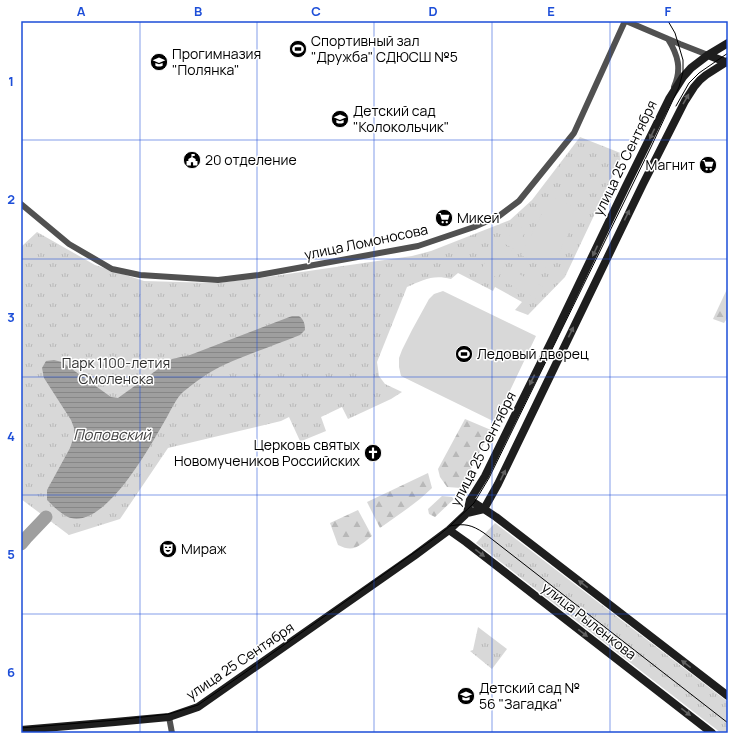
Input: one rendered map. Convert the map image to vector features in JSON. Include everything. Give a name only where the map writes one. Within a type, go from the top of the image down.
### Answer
[{"type":"main road","name":"улица 25 Сентября","points":[[21,730],[169,717],[198,707],[395,569],[448,530],[467,513],[470,500],[485,476],[514,418],[669,99],[683,77],[697,63],[728,43]]},
{"type":"main road","points":[[708,55],[727,62]]},
{"type":"main road","points":[[467,513],[484,509],[498,484],[634,201],[685,101],[694,86],[700,80],[727,62]]},
{"type":"main road","name":"улица Рыленкова","points":[[470,500],[496,516],[728,696]]},
{"type":"main road","name":"улица Рыленкова","points":[[448,530],[466,542],[712,733]]},
{"type":"street","points":[[626,21],[708,55]]},
{"type":"street","name":"улица Ломоносова","points":[[21,204],[69,244],[112,269],[140,275],[218,280],[259,275],[418,246],[499,216],[519,201],[574,133],[626,21]]},
{"type":"street","points":[[668,39],[676,54],[678,73],[676,84],[669,99]]},
{"type":"street","points":[[169,717],[172,733]]},
{"type":"green space","name":"Парк 1100-летия Смоленска","points":[[580,137],[623,154],[565,277],[528,315],[515,310],[522,302],[495,287],[493,291],[458,273],[451,279],[433,277],[423,280],[407,287],[377,362],[379,376],[385,384],[402,392],[391,399],[348,419],[342,407],[321,417],[326,431],[300,441],[289,417],[281,421],[168,448],[120,519],[69,535],[21,499],[21,247],[37,232],[95,265],[144,281],[216,283],[412,256],[431,251],[510,220],[532,200]]},
{"type":"green space","points":[[551,196],[580,211],[550,270],[521,255]]},
{"type":"green space","points":[[515,225],[526,230],[516,250],[505,244]]},
{"type":"green space","points":[[496,241],[512,249],[498,278],[481,270]]},
{"type":"green space","points":[[513,271],[546,288],[539,300],[507,283]]},
{"type":"green space","points":[[728,287],[728,317],[724,323],[713,319]]},
{"type":"green space","name":"Ледовый дворец","points":[[443,291],[536,336],[495,422],[401,376],[399,358],[402,350],[429,299],[434,294]]},
{"type":"green space","points":[[465,419],[491,430],[461,488],[447,487],[440,477],[438,469]]},
{"type":"green space","points":[[428,473],[432,488],[414,504],[380,528],[367,502]]},
{"type":"green space","points":[[442,496],[452,497],[454,499],[435,517],[429,514],[428,509]]},
{"type":"green space","points":[[358,510],[372,536],[356,547],[348,548],[338,545],[330,523]]},
{"type":"green space","points":[[495,523],[728,702],[728,733],[721,733],[476,543]]},
{"type":"green space","points":[[478,627],[507,649],[492,669],[470,651],[473,650]]},
{"type":"water","name":"Поповский","points":[[292,316],[299,316],[304,322],[305,330],[300,335],[244,356],[221,367],[198,380],[181,394],[140,463],[127,481],[99,510],[85,517],[71,518],[61,513],[47,500],[47,490],[70,448],[74,436],[74,428],[71,420],[44,378],[42,368],[46,361],[54,360],[62,362],[111,397],[118,398],[172,359],[190,355]]},
{"type":"waterway","points":[[21,544],[46,517]]},
{"type":"tram line","points":[[21,728],[169,714],[198,705],[439,535],[474,503],[489,478],[679,87],[683,72],[683,60],[675,33],[668,21]]},
{"type":"tram line","points":[[676,106],[689,83],[699,73],[728,53]]},
{"type":"tram line","points":[[450,526],[468,525],[484,533],[728,723]]},
{"type":"place","name":"Спортивный зал \"Дружба\" СДЮСШ №5","points":[[298,49]]},
{"type":"place","name":"Прогимназия \"Полянка\"","points":[[159,62]]},
{"type":"place","name":"Детский сад \"Колокольчик\"","points":[[340,119]]},
{"type":"place","name":"20 отделение","points":[[192,160]]},
{"type":"place","name":"Магнит","points":[[708,165]]},
{"type":"place","name":"Микей","points":[[444,218]]},
{"type":"place","name":"Ледовый дворец","points":[[464,354]]},
{"type":"place","name":"Церковь святых Новомучеников Российских","points":[[373,453]]},
{"type":"place","name":"Мираж","points":[[168,549]]},
{"type":"place","name":"Детский сад № 56 \"Загадка\"","points":[[466,696]]}]
